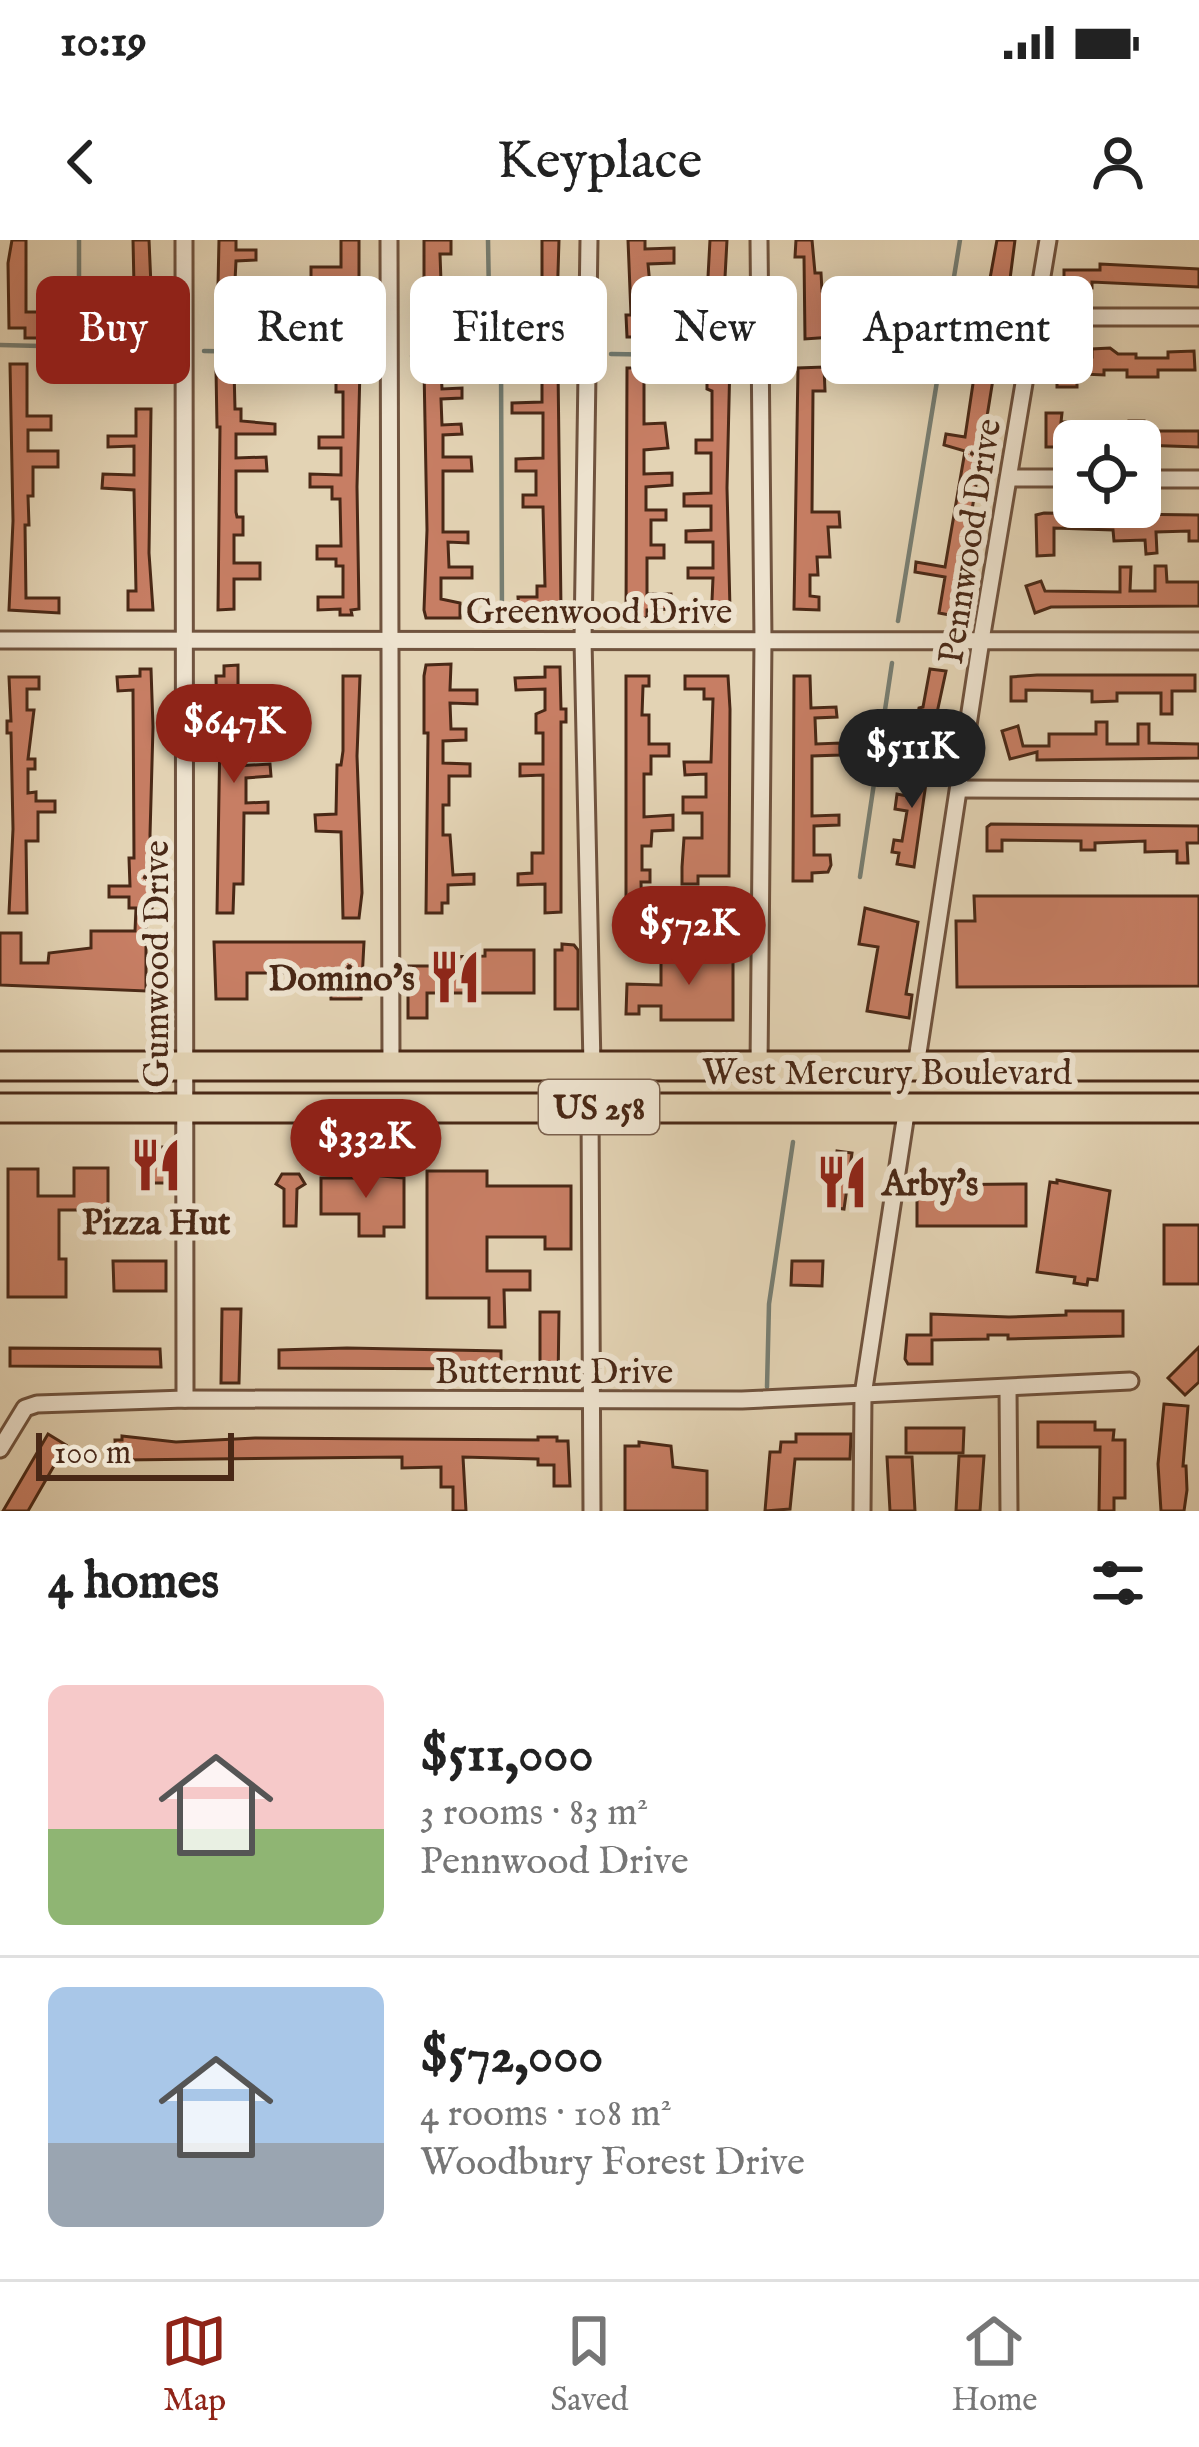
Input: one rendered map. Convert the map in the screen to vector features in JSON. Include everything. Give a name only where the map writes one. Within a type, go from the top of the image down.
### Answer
[{"type":"highway","name":"West Mercury Boulevard","points":[[0,1066],[1199,1066]]},
{"type":"highway","name":"West Mercury Boulevard","points":[[0,1108],[1199,1108]]},
{"type":"street","name":"Gumwood Drive","points":[[184,240],[185,1399]]},
{"type":"street","points":[[389,240],[391,1066]]},
{"type":"street","points":[[589,240],[584,640],[592,1065]]},
{"type":"street","points":[[759,240],[763,640],[759,1066]]},
{"type":"street","name":"Pennwood Drive","points":[[1042,276],[1048,240]]},
{"type":"street","points":[[1093,317],[1199,316]]},
{"type":"street","name":"Pennwood Drive","points":[[916,1066],[1025,384]]},
{"type":"street","points":[[1009,478],[1053,478]]},
{"type":"street","points":[[1161,478],[1199,479]]},
{"type":"street","name":"Greenwood Drive","points":[[0,640],[1199,640]]},
{"type":"street","points":[[960,789],[1199,790]]},
{"type":"street","points":[[590,1107],[592,1511]]},
{"type":"street","points":[[862,1511],[863,1395],[908,1107]]},
{"type":"street","name":"Butternut Drive","points":[[0,1449],[25,1408],[37,1404],[863,1395],[1130,1381]]},
{"type":"street","points":[[1008,1389],[1009,1511]]},
{"type":"building","points":[[12,240],[26,240],[26,312],[36,312],[36,338],[25,338],[25,328],[9,328]]},
{"type":"building","points":[[133,240],[149,240],[151,276],[134,276]]},
{"type":"building","points":[[219,240],[236,240],[236,250],[256,250],[256,260],[236,261],[235,276],[218,276]]},
{"type":"building","points":[[341,240],[359,240],[359,276],[311,276],[311,267],[341,267]]},
{"type":"building","points":[[424,240],[451,240],[451,254],[440,254],[441,276],[424,276]]},
{"type":"building","points":[[542,240],[559,240],[558,276],[542,276]]},
{"type":"building","points":[[628,240],[645,240],[645,249],[674,248],[674,263],[648,264],[649,276],[631,276],[631,315]]},
{"type":"building","points":[[710,240],[727,240],[725,276],[708,276]]},
{"type":"building","points":[[796,240],[812,240],[815,273],[821,273],[821,338],[805,339],[804,257],[795,257]]},
{"type":"building","points":[[997,240],[1015,240],[1010,276],[990,276]]},
{"type":"building","points":[[1100,264],[1199,269],[1199,287],[1093,282],[1093,276],[1064,276],[1064,270],[1100,270]]},
{"type":"building","points":[[626,315],[631,315],[631,337],[627,337]]},
{"type":"building","points":[[1110,348],[1118,354],[1136,354],[1136,358],[1168,358],[1168,352],[1194,351],[1195,370],[1158,370],[1158,377],[1127,377],[1127,370],[1093,374],[1093,349]]},
{"type":"building","points":[[10,364],[27,364],[27,416],[51,416],[51,430],[28,430],[28,451],[58,451],[58,467],[33,467],[29,525],[25,525],[26,598],[59,598],[59,613],[9,610],[13,521]]},
{"type":"building","points":[[821,367],[821,384],[825,384],[825,391],[813,391],[812,512],[839,512],[840,527],[828,527],[830,557],[817,557],[818,575],[810,575],[810,596],[819,597],[819,610],[794,609],[798,368]]},
{"type":"building","points":[[627,368],[631,368],[631,384],[644,384],[644,424],[665,423],[668,448],[644,450],[644,474],[672,473],[672,485],[646,487],[646,510],[666,510],[666,520],[651,520],[651,545],[664,545],[664,558],[647,558],[647,594],[671,594],[672,609],[647,610],[647,618],[626,618]]},
{"type":"building","points":[[216,384],[234,384],[235,409],[241,409],[241,421],[275,424],[275,434],[236,434],[236,458],[266,457],[267,471],[236,471],[236,512],[243,517],[243,535],[234,535],[234,563],[260,563],[260,579],[234,579],[234,609],[218,610],[220,427]]},
{"type":"building","points":[[336,384],[360,384],[359,609],[351,610],[352,615],[340,615],[340,609],[318,610],[318,597],[343,597],[343,566],[336,566],[336,559],[317,559],[317,546],[341,546],[340,499],[332,499],[332,487],[310,487],[310,474],[341,475],[341,448],[319,448],[319,437],[343,437],[343,392],[336,392]]},
{"type":"building","points":[[424,384],[442,384],[442,389],[462,388],[462,398],[441,399],[442,425],[461,424],[462,434],[443,435],[443,457],[471,457],[472,471],[443,471],[443,532],[468,532],[468,543],[448,542],[449,567],[472,567],[472,578],[441,578],[441,599],[460,603],[460,618],[426,618]]},
{"type":"building","points":[[542,384],[558,384],[561,610],[519,612],[518,597],[537,597],[537,586],[545,586],[543,507],[523,507],[523,495],[536,495],[536,471],[516,471],[516,459],[543,458],[543,413],[512,413],[512,403],[542,402]]},
{"type":"building","points":[[707,384],[729,384],[730,609],[723,609],[724,623],[711,623],[713,578],[688,578],[688,568],[713,568],[713,542],[686,542],[686,531],[711,530],[711,506],[684,506],[684,494],[711,493],[711,453],[696,453],[696,440],[712,440],[712,391]]},
{"type":"building","points":[[973,384],[992,384],[955,616],[939,613],[945,577],[915,572],[916,562],[945,567],[965,451],[944,445],[946,434],[965,437]]},
{"type":"building","points":[[136,409],[151,409],[153,610],[128,610],[128,591],[136,591],[134,490],[102,488],[103,474],[134,475],[134,446],[108,447],[108,436],[136,436]]},
{"type":"building","points":[[1046,413],[1062,413],[1061,420],[1053,420],[1053,447],[1046,447]]},
{"type":"building","points":[[1161,431],[1199,431],[1199,447],[1161,446]]},
{"type":"building","points":[[1053,513],[1054,555],[1037,556],[1036,515]]},
{"type":"building","points":[[1161,515],[1199,515],[1199,541],[1189,541],[1189,531],[1156,532],[1157,553],[1146,554],[1145,540],[1114,541],[1113,530],[1054,528],[1161,528]]},
{"type":"building","points":[[1155,566],[1166,566],[1167,582],[1199,582],[1199,606],[1051,607],[1035,613],[1026,586],[1041,581],[1045,591],[1120,592],[1120,567],[1131,567],[1130,591],[1155,591]]},
{"type":"building","points":[[451,664],[450,690],[477,690],[477,704],[450,703],[451,729],[466,729],[466,740],[443,741],[443,763],[470,764],[470,776],[449,776],[443,835],[450,835],[453,875],[474,874],[474,884],[448,885],[448,903],[442,903],[442,913],[426,913],[424,676],[426,665]]},
{"type":"building","points":[[238,665],[238,708],[243,708],[243,721],[269,725],[269,741],[236,741],[236,766],[270,764],[271,776],[246,778],[246,803],[268,802],[268,813],[244,813],[243,884],[234,884],[233,913],[217,913],[220,733],[216,676],[224,676],[224,666]]},
{"type":"building","points":[[545,667],[560,667],[566,722],[561,722],[561,912],[545,913],[545,884],[518,885],[518,874],[532,873],[532,853],[543,853],[543,775],[520,776],[520,764],[543,764],[543,733],[536,733],[536,714],[545,710],[545,689],[516,690],[515,678],[545,677]]},
{"type":"building","points":[[140,669],[151,669],[153,727],[153,900],[151,918],[146,918],[146,991],[0,985],[0,933],[21,933],[21,963],[48,963],[49,953],[91,948],[91,931],[135,931],[136,908],[129,908],[129,897],[109,897],[109,886],[130,886],[129,858],[134,858],[133,690],[118,691],[117,677],[140,676]]},
{"type":"building","points":[[930,669],[946,671],[932,736],[908,732],[911,717],[917,718],[923,707]]},
{"type":"building","points":[[1195,675],[1195,691],[1172,691],[1172,714],[1161,714],[1161,693],[1117,693],[1117,701],[1092,702],[1092,691],[1026,690],[1026,701],[1011,701],[1011,677]]},
{"type":"building","points":[[343,676],[360,676],[359,918],[343,918],[341,832],[316,831],[315,815],[336,814],[337,765],[341,765],[343,751]]},
{"type":"building","points":[[626,676],[649,676],[649,686],[643,686],[642,715],[649,715],[649,744],[669,744],[669,756],[651,756],[651,774],[644,774],[644,817],[673,815],[673,830],[652,831],[651,846],[642,846],[642,870],[650,870],[650,882],[641,882],[642,918],[626,918]]},
{"type":"building","points":[[685,676],[728,676],[729,876],[698,876],[698,884],[682,884],[682,867],[684,838],[702,838],[702,813],[683,813],[683,797],[706,797],[706,774],[685,775],[684,762],[711,762],[713,699],[704,699],[704,689],[685,689]]},
{"type":"building","points":[[794,676],[810,676],[811,708],[836,707],[837,717],[815,718],[816,744],[840,743],[840,755],[812,756],[812,816],[839,815],[839,825],[814,826],[814,855],[830,855],[831,865],[828,872],[812,873],[812,881],[793,881]]},
{"type":"building","points":[[9,677],[39,677],[39,689],[27,689],[27,710],[34,710],[28,759],[35,759],[35,769],[28,769],[28,793],[36,792],[36,801],[55,801],[55,812],[38,812],[38,841],[26,841],[27,913],[9,913],[13,829]]},
{"type":"building","points":[[1096,722],[1107,722],[1107,744],[1138,744],[1138,724],[1149,724],[1149,743],[1199,744],[1199,758],[1037,760],[1037,752],[1010,759],[1002,731],[1018,726],[1023,746],[1049,746],[1049,734],[1096,734]]},
{"type":"building","points":[[914,753],[930,755],[914,867],[897,864],[899,853],[892,852],[894,840],[902,841],[907,811],[895,809],[897,794],[907,796]]},
{"type":"building","points":[[991,824],[1199,826],[1199,843],[1187,843],[1188,863],[1177,863],[1177,851],[1145,852],[1145,841],[1095,843],[1095,850],[1081,850],[1081,841],[1002,840],[1002,851],[987,851]]},
{"type":"building","points":[[974,896],[1199,896],[1199,986],[957,987],[956,921],[975,921]]},
{"type":"building","points":[[865,908],[918,922],[906,994],[912,995],[909,1018],[867,1011],[878,947],[859,944]]},
{"type":"building","points":[[214,942],[364,942],[361,999],[331,999],[330,973],[247,973],[247,999],[216,999]]},
{"type":"building","points":[[562,944],[578,950],[578,1009],[555,1009],[555,950],[562,950]]},
{"type":"building","points":[[485,950],[534,950],[534,993],[427,993],[427,1018],[408,1018],[408,966],[444,966],[444,957],[485,956]]},
{"type":"building","points":[[661,952],[733,952],[733,1020],[661,1020],[661,1006],[639,1006],[639,1014],[626,1014],[627,984],[661,985]]},
{"type":"building","name":"Pizza Hut","points":[[144,1147],[168,1147],[168,1183],[144,1183]]},
{"type":"building","name":"Arby's","points":[[837,1151],[852,1153],[844,1209],[828,1207]]},
{"type":"building","points":[[74,1168],[108,1168],[108,1210],[59,1210],[59,1259],[66,1259],[66,1297],[8,1297],[8,1169],[38,1169],[38,1196],[74,1196]]},
{"type":"building","points":[[427,1171],[487,1171],[487,1186],[571,1186],[571,1249],[545,1249],[545,1237],[487,1237],[487,1271],[530,1271],[530,1290],[504,1290],[505,1327],[489,1327],[489,1298],[427,1298]]},
{"type":"building","points":[[282,1174],[299,1174],[305,1184],[297,1189],[296,1226],[284,1226],[284,1189],[276,1184]]},
{"type":"building","points":[[360,1174],[404,1178],[404,1227],[384,1227],[384,1236],[359,1236],[359,1214],[321,1214],[321,1178],[359,1178]]},
{"type":"building","points":[[1050,1182],[1110,1191],[1097,1280],[1088,1279],[1087,1285],[1074,1283],[1075,1277],[1037,1272]]},
{"type":"building","points":[[1026,1184],[1026,1226],[917,1226],[917,1185]]},
{"type":"building","points":[[1164,1225],[1199,1225],[1199,1284],[1164,1284]]},
{"type":"building","points":[[113,1261],[166,1261],[166,1291],[114,1291]]},
{"type":"building","points":[[792,1261],[823,1261],[822,1286],[791,1285]]},
{"type":"building","points":[[222,1309],[241,1309],[239,1383],[221,1383]]},
{"type":"building","points":[[1066,1311],[1123,1311],[1123,1336],[1008,1339],[1008,1335],[988,1335],[988,1339],[932,1340],[932,1364],[908,1364],[905,1359],[907,1335],[931,1335],[931,1314],[1009,1317],[1066,1315]]},
{"type":"building","points":[[540,1312],[559,1312],[558,1383],[540,1383]]},
{"type":"building","points":[[1199,1347],[1199,1382],[1185,1395],[1168,1378]]},
{"type":"building","points":[[10,1348],[160,1349],[161,1367],[10,1366]]},
{"type":"building","points":[[279,1350],[501,1351],[501,1369],[279,1368]]},
{"type":"building","points":[[1164,1404],[1188,1406],[1184,1511],[1161,1511],[1158,1464]]},
{"type":"building","points":[[1038,1422],[1095,1422],[1095,1430],[1114,1430],[1113,1440],[1125,1440],[1125,1498],[1114,1498],[1114,1511],[1099,1511],[1100,1447],[1038,1447]]},
{"type":"building","points":[[906,1428],[964,1428],[963,1453],[906,1453]]},
{"type":"building","points":[[48,1434],[66,1445],[28,1511],[3,1511]]},
{"type":"building","points":[[796,1434],[851,1434],[850,1459],[795,1459],[790,1509],[765,1511],[770,1452],[780,1452],[781,1442],[796,1442]]},
{"type":"building","points":[[122,1436],[176,1442],[557,1437],[557,1441],[568,1441],[570,1486],[554,1486],[554,1465],[538,1465],[538,1459],[463,1457],[466,1511],[453,1511],[453,1487],[441,1487],[441,1467],[402,1468],[402,1457],[122,1460],[122,1455],[116,1455],[115,1440]]},
{"type":"building","points":[[639,1442],[671,1446],[673,1467],[707,1471],[707,1511],[625,1511],[625,1446],[639,1446]]},
{"type":"building","points":[[959,1456],[984,1456],[980,1511],[956,1511]]},
{"type":"building","points":[[887,1457],[912,1457],[915,1511],[890,1511]]},
{"type":"waterway","points":[[79,240],[79,276]]},
{"type":"waterway","points":[[488,240],[489,276]]},
{"type":"waterway","points":[[898,621],[960,240]]},
{"type":"waterway","points":[[0,345],[36,346]]},
{"type":"waterway","points":[[204,351],[214,351]]},
{"type":"waterway","points":[[611,354],[631,354]]},
{"type":"waterway","points":[[501,384],[502,623]]},
{"type":"waterway","points":[[860,877],[892,663]]},
{"type":"waterway","points":[[767,1387],[769,1304],[793,1142]]},
{"type":"place","name":"Domino's","points":[[455,977]]},
{"type":"place","name":"Pizza Hut","points":[[156,1165]]},
{"type":"place","name":"Arby's","points":[[842,1182]]}]
